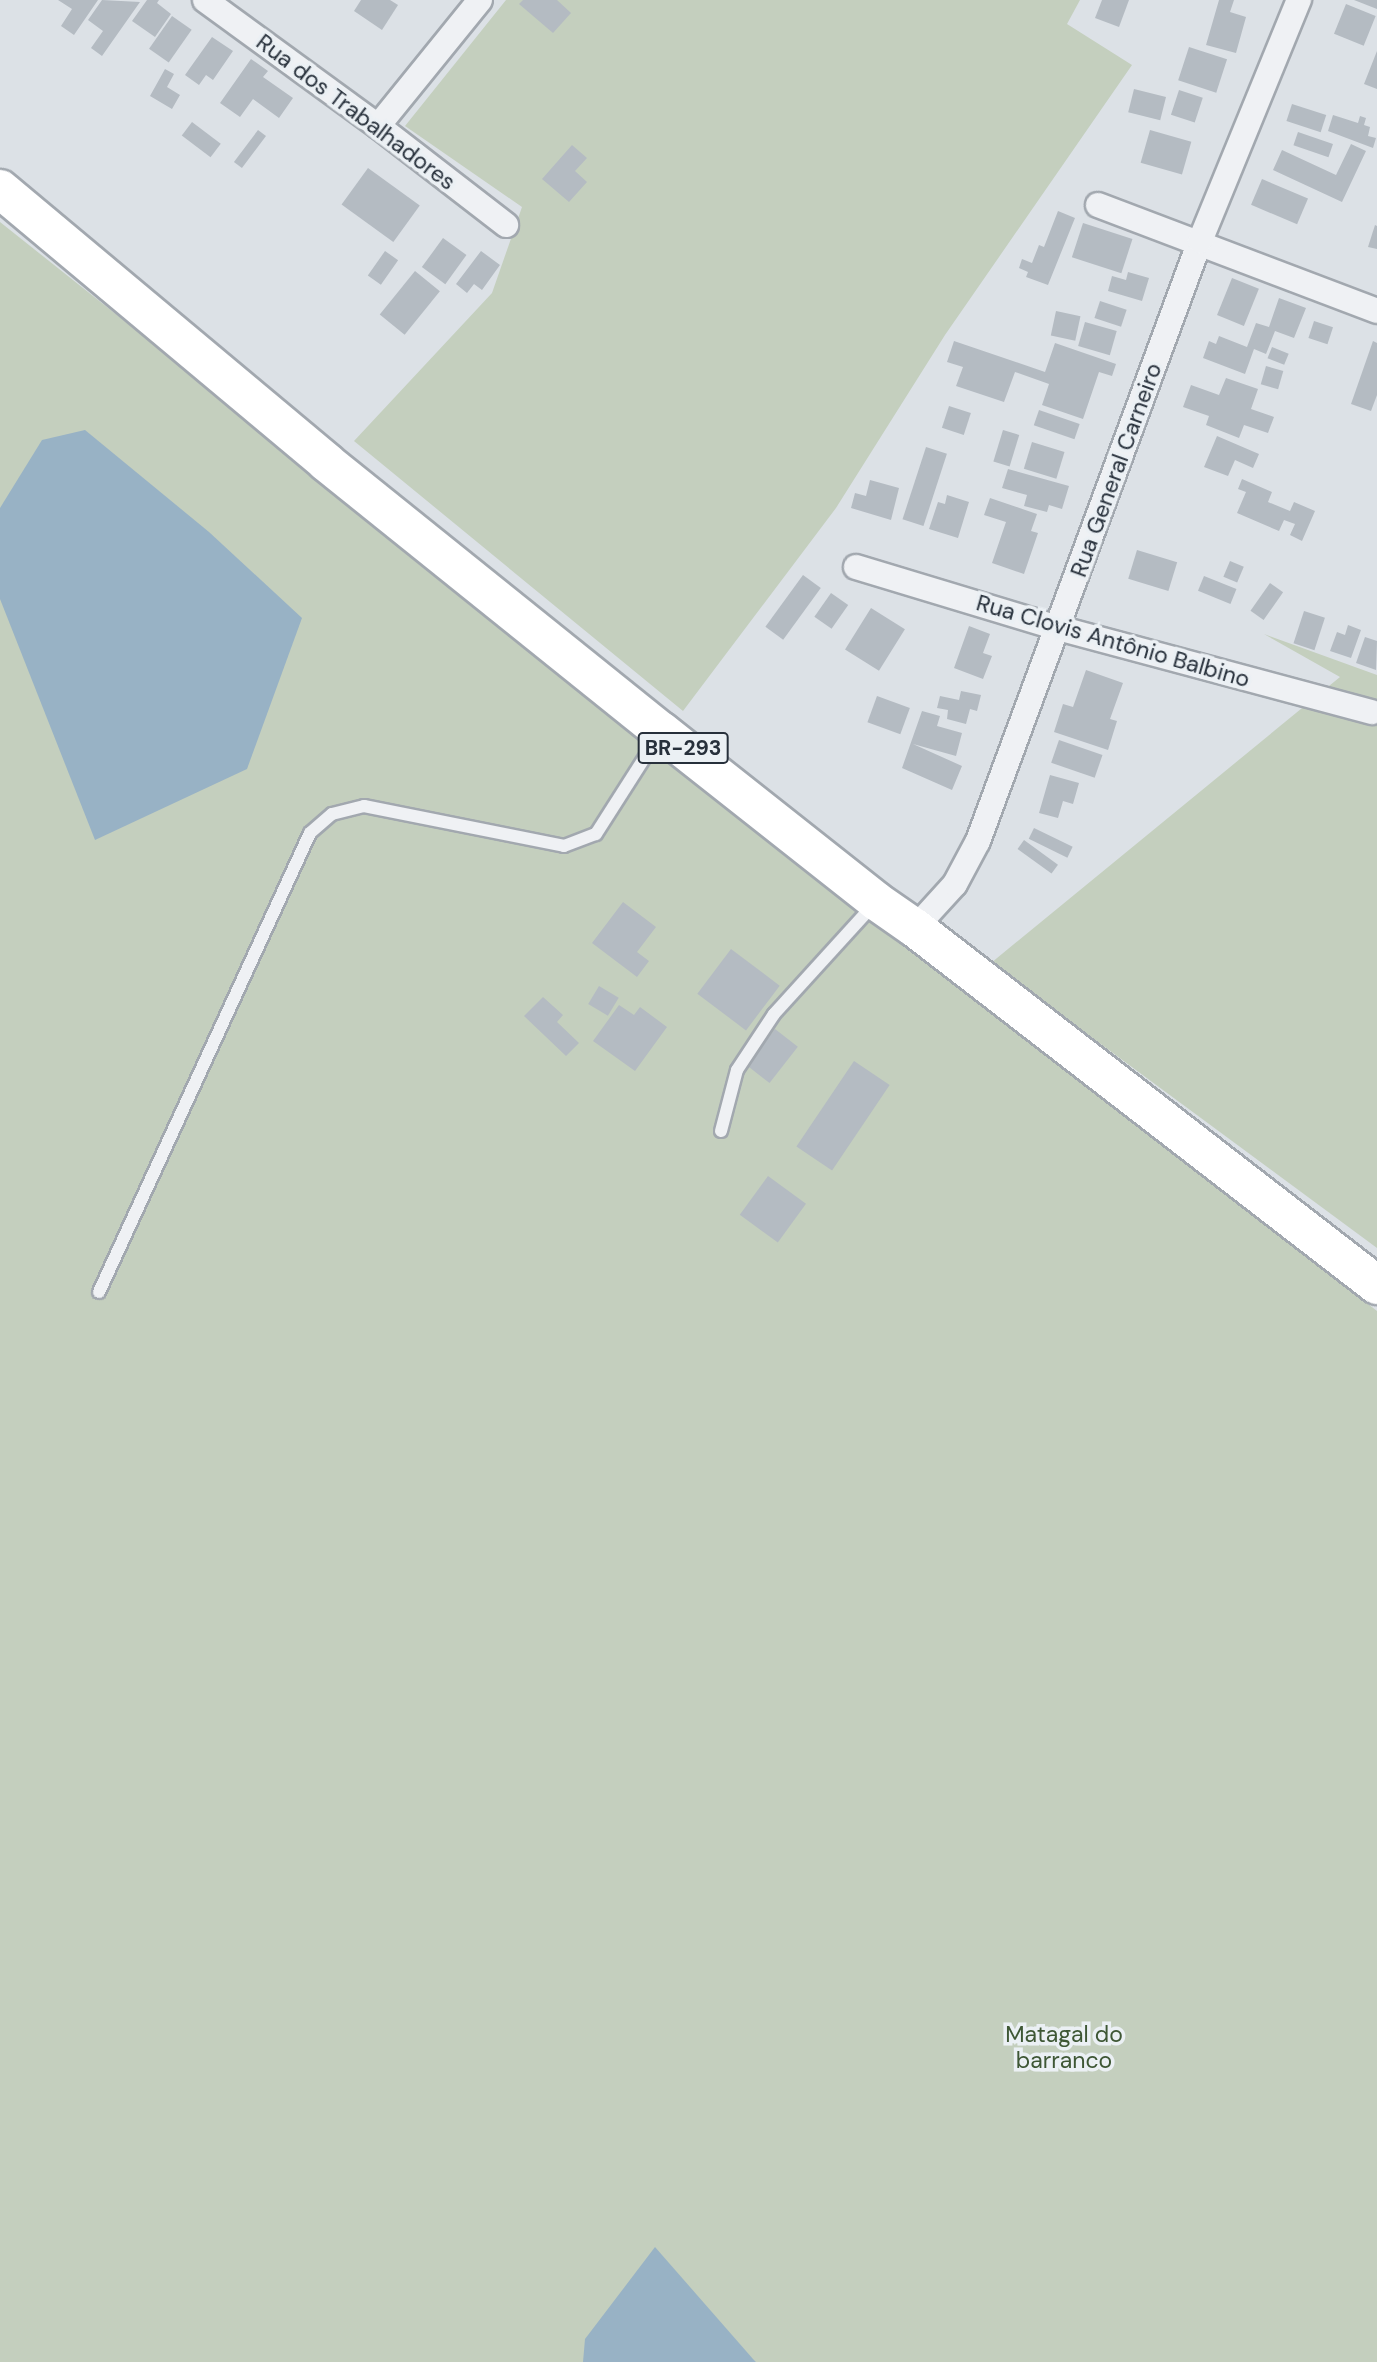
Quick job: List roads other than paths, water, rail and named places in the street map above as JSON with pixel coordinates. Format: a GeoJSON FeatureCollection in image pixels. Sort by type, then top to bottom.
{"type":"FeatureCollection","features":[{"type":"Feature","properties":{"kind":"highway","name":"BR-293"},"geometry":{"type":"LineString","coordinates":[[1,190],[326,462],[661,731],[876,901],[915,928],[1377,1285]]}},
{"type":"Feature","properties":{"kind":"street","name":"Rua dos Trabalhadores"},"geometry":{"type":"LineString","coordinates":[[205,0],[378,126],[506,225]]}},
{"type":"Feature","properties":{"kind":"street"},"geometry":{"type":"LineString","coordinates":[[378,126],[480,0]]}},
{"type":"Feature","properties":{"kind":"street","name":"Rua General Carneiro"},"geometry":{"type":"LineString","coordinates":[[915,928],[955,884],[978,841],[1200,241],[1299,0]]}},
{"type":"Feature","properties":{"kind":"street"},"geometry":{"type":"LineString","coordinates":[[1098,205],[1200,241],[1377,311]]}},
{"type":"Feature","properties":{"kind":"street","name":"Rua Clovis Antônio Balbino"},"geometry":{"type":"LineString","coordinates":[[856,567],[1058,628],[1372,712]]}},
{"type":"Feature","properties":{"kind":"lane"},"geometry":{"type":"LineString","coordinates":[[99,1292],[310,833],[332,814],[364,806],[565,846],[596,834],[661,731]]}},
{"type":"Feature","properties":{"kind":"lane"},"geometry":{"type":"LineString","coordinates":[[721,1131],[737,1070],[774,1014],[876,901]]}},
{"type":"Feature","properties":{"kind":"water"},"geometry":{"type":"Polygon","coordinates":[[[85,430],[209,532],[302,618],[247,769],[95,840],[0,599],[0,508],[42,440],[85,430]]]}},
{"type":"Feature","properties":{"kind":"water"},"geometry":{"type":"Polygon","coordinates":[[[655,2247],[756,2362],[583,2362],[585,2339],[655,2247]]]}},
{"type":"Feature","properties":{"kind":"park label","name":"Matagal do barranco"},"geometry":{"type":"Point","coordinates":[1064,2047]}}]}
